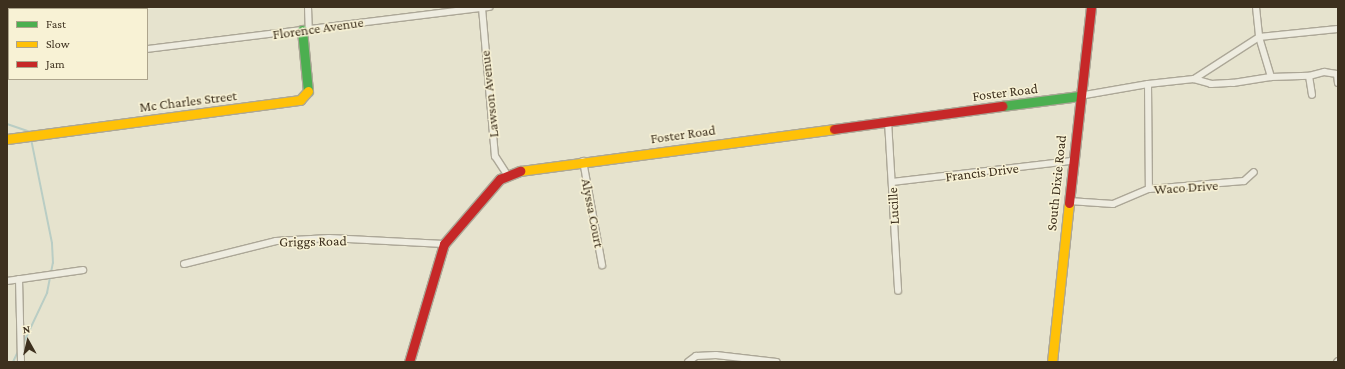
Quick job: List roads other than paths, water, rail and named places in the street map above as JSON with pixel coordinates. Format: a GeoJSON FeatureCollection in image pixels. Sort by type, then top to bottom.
{"type":"FeatureCollection","features":[{"type":"Feature","properties":{"kind":"street"},"geometry":{"type":"LineString","coordinates":[[306,30],[308,7]]}},
{"type":"Feature","properties":{"kind":"street"},"geometry":{"type":"LineString","coordinates":[[416,7],[418,14]]}},
{"type":"Feature","properties":{"kind":"street","name":"Florence Avenue"},"geometry":{"type":"LineString","coordinates":[[148,49],[306,30],[418,14],[489,7]]}},
{"type":"Feature","properties":{"kind":"street","name":"South Dixie Road"},"geometry":{"type":"LineString","coordinates":[[1052,362],[1072,161],[1090,7]]}},
{"type":"Feature","properties":{"kind":"street"},"geometry":{"type":"LineString","coordinates":[[1256,7],[1259,37],[1271,77]]}},
{"type":"Feature","properties":{"kind":"street","name":"Lawson Avenue"},"geometry":{"type":"LineString","coordinates":[[482,8],[495,156],[508,176]]}},
{"type":"Feature","properties":{"kind":"street","name":"Mc Charles Street"},"geometry":{"type":"LineString","coordinates":[[7,139],[300,100],[308,92],[306,30]]}},
{"type":"Feature","properties":{"kind":"street"},"geometry":{"type":"LineString","coordinates":[[1194,79],[1259,37],[1338,30]]}},
{"type":"Feature","properties":{"kind":"street"},"geometry":{"type":"LineString","coordinates":[[1080,96],[1148,84],[1194,79],[1211,84],[1271,77],[1309,76],[1324,72],[1337,74],[1338,83]]}},
{"type":"Feature","properties":{"kind":"street"},"geometry":{"type":"LineString","coordinates":[[1309,76],[1312,95]]}},
{"type":"Feature","properties":{"kind":"street"},"geometry":{"type":"LineString","coordinates":[[1148,84],[1149,189]]}},
{"type":"Feature","properties":{"kind":"street","name":"Foster Road"},"geometry":{"type":"LineString","coordinates":[[409,362],[444,244],[493,186],[508,176],[528,169],[1080,96]]}},
{"type":"Feature","properties":{"kind":"street","name":"Lucille"},"geometry":{"type":"LineString","coordinates":[[888,121],[898,292]]}},
{"type":"Feature","properties":{"kind":"street","name":"Francis Drive"},"geometry":{"type":"LineString","coordinates":[[892,182],[1072,161]]}},
{"type":"Feature","properties":{"kind":"street","name":"Alyssa Court"},"geometry":{"type":"LineString","coordinates":[[583,162],[602,265]]}},
{"type":"Feature","properties":{"kind":"street","name":"Waco Drive"},"geometry":{"type":"LineString","coordinates":[[1069,201],[1113,204],[1149,189],[1244,181],[1254,172]]}},
{"type":"Feature","properties":{"kind":"street","name":"Griggs Road"},"geometry":{"type":"LineString","coordinates":[[184,264],[276,241],[329,238],[444,244]]}},
{"type":"Feature","properties":{"kind":"street"},"geometry":{"type":"LineString","coordinates":[[7,281],[83,270]]}},
{"type":"Feature","properties":{"kind":"street"},"geometry":{"type":"LineString","coordinates":[[19,279],[21,362]]}},
{"type":"Feature","properties":{"kind":"street"},"geometry":{"type":"LineString","coordinates":[[690,360],[716,355],[777,362]]}},
{"type":"Feature","properties":{"kind":"waterway"},"geometry":{"type":"LineString","coordinates":[[7,124],[30,132]]}},
{"type":"Feature","properties":{"kind":"waterway"},"geometry":{"type":"LineString","coordinates":[[22,346],[47,293],[53,263],[52,243],[31,139]]}},
{"type":"Feature","properties":{"kind":"waterway"},"geometry":{"type":"LineString","coordinates":[[13,362],[19,349]]}}]}
